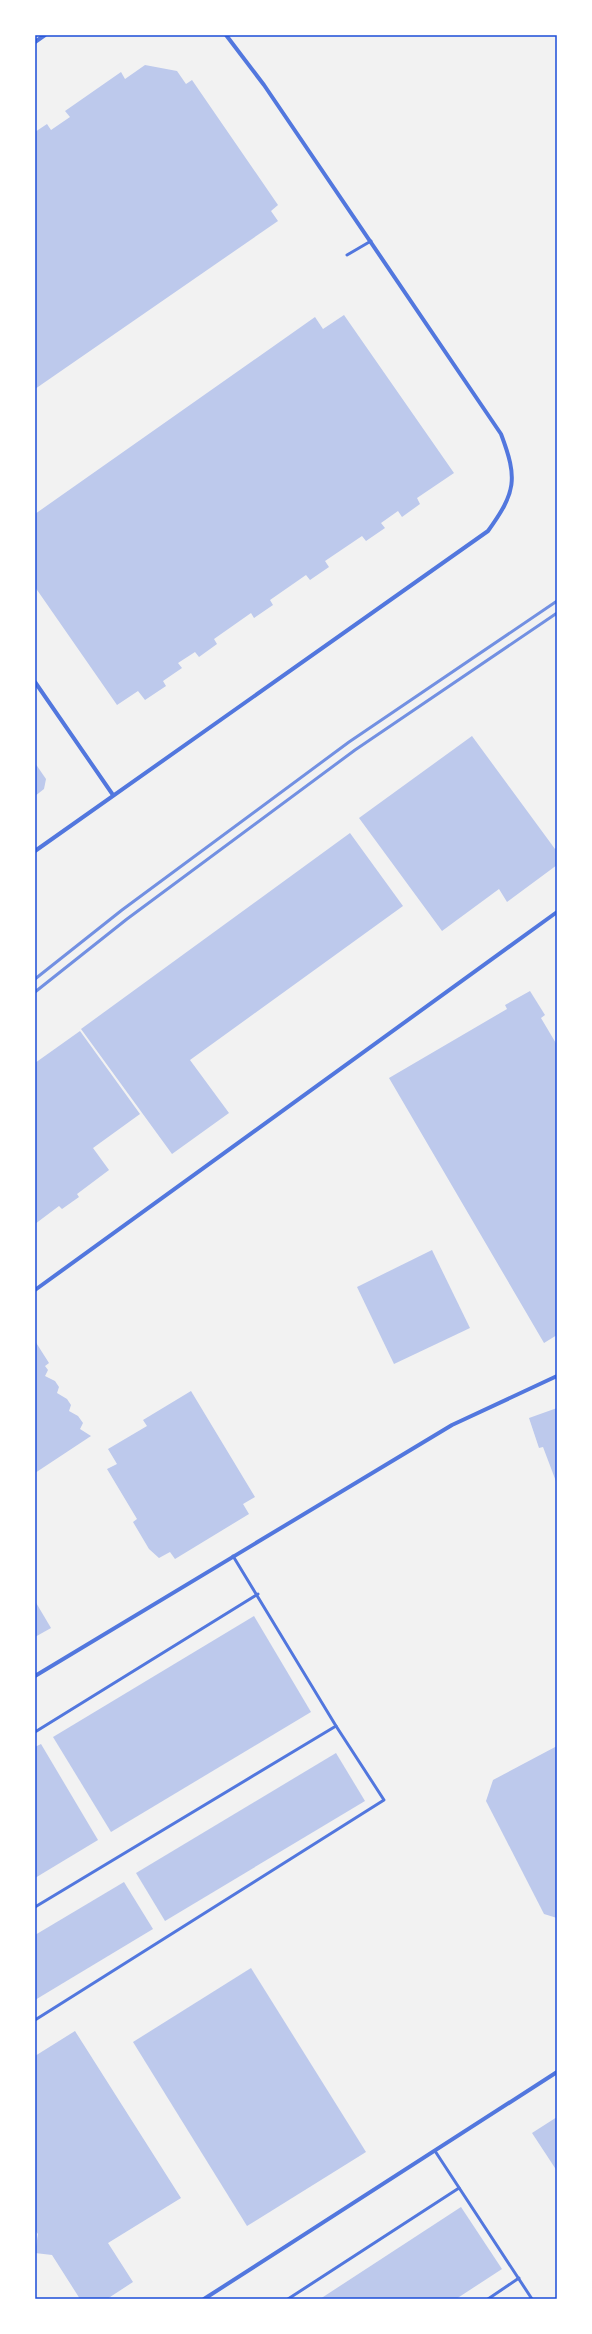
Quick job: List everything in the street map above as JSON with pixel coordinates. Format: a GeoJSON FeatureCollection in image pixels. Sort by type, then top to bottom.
{"type":"FeatureCollection","features":[{"type":"Feature","properties":{"kind":"street"},"geometry":{"type":"LineString","coordinates":[[35,42],[45,35]]}},
{"type":"Feature","properties":{"kind":"street"},"geometry":{"type":"LineString","coordinates":[[35,851],[113,795],[173,755],[488,531],[504,509],[513,487],[510,459],[501,434],[264,84],[226,35]]}},
{"type":"Feature","properties":{"kind":"street"},"geometry":{"type":"LineString","coordinates":[[35,682],[113,795]]}},
{"type":"Feature","properties":{"kind":"street"},"geometry":{"type":"LineString","coordinates":[[35,1290],[557,912]]}},
{"type":"Feature","properties":{"kind":"street"},"geometry":{"type":"LineString","coordinates":[[35,1676],[452,1425],[557,1376]]}},
{"type":"Feature","properties":{"kind":"street"},"geometry":{"type":"LineString","coordinates":[[204,2299],[557,2072]]}},
{"type":"Feature","properties":{"kind":"lane"},"geometry":{"type":"LineString","coordinates":[[347,255],[371,241]]}},
{"type":"Feature","properties":{"kind":"lane"},"geometry":{"type":"LineString","coordinates":[[35,2020],[384,1800],[336,1726],[258,1594],[233,1556]]}},
{"type":"Feature","properties":{"kind":"lane"},"geometry":{"type":"LineString","coordinates":[[35,1732],[258,1594]]}},
{"type":"Feature","properties":{"kind":"lane"},"geometry":{"type":"LineString","coordinates":[[35,1907],[336,1726]]}},
{"type":"Feature","properties":{"kind":"lane"},"geometry":{"type":"LineString","coordinates":[[435,2151],[532,2299]]}},
{"type":"Feature","properties":{"kind":"lane"},"geometry":{"type":"LineString","coordinates":[[288,2299],[459,2188]]}},
{"type":"Feature","properties":{"kind":"lane"},"geometry":{"type":"LineString","coordinates":[[488,2299],[519,2278]]}},
{"type":"Feature","properties":{"kind":"building"},"geometry":{"type":"Polygon","coordinates":[[[145,65],[177,71],[186,84],[192,80],[278,205],[271,211],[278,221],[35,389],[35,132],[47,124],[51,130],[70,117],[65,111],[121,72],[125,79],[145,65]]]}},
{"type":"Feature","properties":{"kind":"building"},"geometry":{"type":"Polygon","coordinates":[[[344,315],[454,473],[417,498],[420,504],[402,517],[398,511],[381,523],[385,528],[366,541],[362,536],[325,561],[329,567],[310,580],[306,575],[270,600],[273,605],[254,618],[251,613],[214,639],[217,644],[199,657],[195,652],[178,663],[182,668],[163,681],[166,686],[145,700],[138,691],[117,705],[35,587],[35,514],[315,317],[323,329],[344,315]]]}},
{"type":"Feature","properties":{"kind":"building"},"geometry":{"type":"Polygon","coordinates":[[[472,736],[555,849],[557,847],[557,865],[507,902],[499,889],[442,931],[359,818],[472,736]]]}},
{"type":"Feature","properties":{"kind":"building"},"geometry":{"type":"Polygon","coordinates":[[[35,763],[46,779],[44,789],[35,796],[35,763]]]}},
{"type":"Feature","properties":{"kind":"building"},"geometry":{"type":"Polygon","coordinates":[[[350,833],[403,906],[190,1060],[229,1113],[172,1154],[81,1029],[350,833]]]}},
{"type":"Feature","properties":{"kind":"building"},"geometry":{"type":"Polygon","coordinates":[[[530,991],[545,1015],[541,1018],[557,1045],[557,1335],[544,1343],[389,1078],[507,1009],[505,1005],[530,991]]]}},
{"type":"Feature","properties":{"kind":"building"},"geometry":{"type":"Polygon","coordinates":[[[80,1031],[140,1114],[93,1148],[109,1170],[77,1194],[79,1197],[62,1209],[59,1206],[35,1224],[35,1063],[80,1031]]]}},
{"type":"Feature","properties":{"kind":"building"},"geometry":{"type":"Polygon","coordinates":[[[432,1250],[470,1328],[394,1364],[357,1287],[432,1250]]]}},
{"type":"Feature","properties":{"kind":"building"},"geometry":{"type":"Polygon","coordinates":[[[35,1341],[49,1363],[45,1366],[48,1370],[45,1376],[55,1381],[59,1387],[57,1393],[67,1399],[71,1405],[69,1411],[78,1416],[83,1423],[80,1429],[91,1436],[35,1473],[35,1341]]]}},
{"type":"Feature","properties":{"kind":"building"},"geometry":{"type":"Polygon","coordinates":[[[191,1391],[255,1497],[243,1504],[249,1514],[175,1559],[170,1552],[159,1558],[149,1549],[133,1522],[137,1519],[107,1469],[117,1464],[108,1449],[147,1426],[143,1420],[191,1391]]]}},
{"type":"Feature","properties":{"kind":"building"},"geometry":{"type":"Polygon","coordinates":[[[557,1408],[557,1484],[543,1447],[539,1448],[529,1418],[557,1408]]]}},
{"type":"Feature","properties":{"kind":"building"},"geometry":{"type":"Polygon","coordinates":[[[35,1601],[51,1628],[35,1637],[35,1601]]]}},
{"type":"Feature","properties":{"kind":"building"},"geometry":{"type":"Polygon","coordinates":[[[254,1616],[311,1712],[111,1832],[53,1737],[254,1616]]]}},
{"type":"Feature","properties":{"kind":"building"},"geometry":{"type":"Polygon","coordinates":[[[41,1744],[98,1840],[35,1878],[35,1747],[41,1744]]]}},
{"type":"Feature","properties":{"kind":"building"},"geometry":{"type":"Polygon","coordinates":[[[557,1746],[557,1918],[544,1914],[486,1801],[493,1780],[557,1746]]]}},
{"type":"Feature","properties":{"kind":"building"},"geometry":{"type":"Polygon","coordinates":[[[336,1753],[365,1801],[165,1921],[136,1873],[336,1753]]]}},
{"type":"Feature","properties":{"kind":"building"},"geometry":{"type":"Polygon","coordinates":[[[124,1882],[153,1929],[35,2000],[35,1935],[124,1882]]]}},
{"type":"Feature","properties":{"kind":"building"},"geometry":{"type":"Polygon","coordinates":[[[251,1968],[366,2152],[247,2226],[133,2042],[251,1968]]]}},
{"type":"Feature","properties":{"kind":"building"},"geometry":{"type":"Polygon","coordinates":[[[75,2031],[181,2198],[108,2243],[133,2282],[107,2299],[80,2299],[52,2255],[35,2253],[38,2234],[35,2230],[35,2056],[75,2031]]]}},
{"type":"Feature","properties":{"kind":"building"},"geometry":{"type":"Polygon","coordinates":[[[557,2117],[557,2171],[532,2133],[557,2117]]]}},
{"type":"Feature","properties":{"kind":"building"},"geometry":{"type":"Polygon","coordinates":[[[461,2207],[502,2269],[456,2299],[320,2299],[461,2207]]]}},
{"type":"Feature","properties":{"kind":"railway"},"geometry":{"type":"LineString","coordinates":[[35,979],[122,910],[349,742],[557,601]]}},
{"type":"Feature","properties":{"kind":"railway"},"geometry":{"type":"LineString","coordinates":[[35,992],[127,919],[355,750],[557,613]]}}]}
